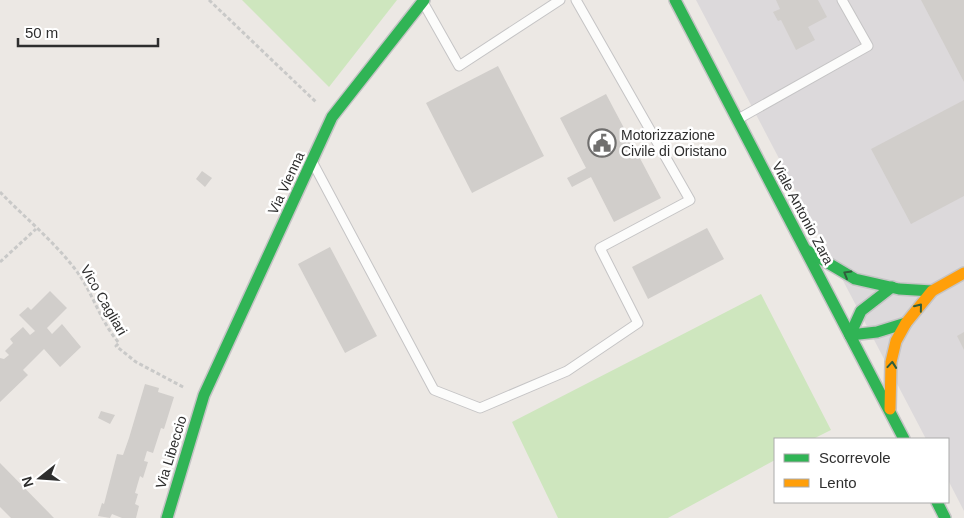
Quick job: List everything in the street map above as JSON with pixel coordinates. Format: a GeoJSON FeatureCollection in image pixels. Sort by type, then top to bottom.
{"type":"FeatureCollection","features":[{"type":"Feature","properties":{"kind":"street","name":"Viale Antonio Zara"},"geometry":{"type":"LineString","coordinates":[[675,0],[904,438]]}},
{"type":"Feature","properties":{"kind":"street","name":"Via Vienna"},"geometry":{"type":"LineString","coordinates":[[204,395],[332,117],[424,1]]}},
{"type":"Feature","properties":{"kind":"street"},"geometry":{"type":"LineString","coordinates":[[806,250],[855,279],[892,287],[932,290]]}},
{"type":"Feature","properties":{"kind":"street"},"geometry":{"type":"LineString","coordinates":[[890,411],[891,362],[896,341],[906,323],[932,290],[964,273]]}},
{"type":"Feature","properties":{"kind":"street"},"geometry":{"type":"LineString","coordinates":[[892,287],[861,308],[854,321],[850,335],[876,332],[906,323]]}},
{"type":"Feature","properties":{"kind":"street","name":"Via Libeccio"},"geometry":{"type":"LineString","coordinates":[[167,518],[204,395]]}},
{"type":"Feature","properties":{"kind":"street"},"geometry":{"type":"LineString","coordinates":[[938,503],[945,518]]}},
{"type":"Feature","properties":{"kind":"lane"},"geometry":{"type":"LineString","coordinates":[[424,1],[459,66],[560,0]]}},
{"type":"Feature","properties":{"kind":"lane"},"geometry":{"type":"LineString","coordinates":[[312,163],[434,390],[480,408],[567,371],[638,323],[600,248],[690,200],[576,0]]}},
{"type":"Feature","properties":{"kind":"lane"},"geometry":{"type":"LineString","coordinates":[[737,119],[868,46],[842,0]]}},
{"type":"Feature","properties":{"kind":"path"},"geometry":{"type":"LineString","coordinates":[[209,0],[332,117]]}},
{"type":"Feature","properties":{"kind":"path","name":"Vico Cagliari"},"geometry":{"type":"LineString","coordinates":[[0,192],[36,228],[82,279],[108,330],[119,343],[116,346],[136,362],[186,389],[204,395]]}},
{"type":"Feature","properties":{"kind":"path"},"geometry":{"type":"LineString","coordinates":[[0,262],[36,228]]}},
{"type":"Feature","properties":{"kind":"shaded area"},"geometry":{"type":"Polygon","coordinates":[[[696,0],[964,0],[964,511],[949,482],[949,438],[925,438],[696,0]]]}},
{"type":"Feature","properties":{"kind":"green space"},"geometry":{"type":"Polygon","coordinates":[[[242,0],[397,0],[329,87],[242,0]]]}},
{"type":"Feature","properties":{"kind":"green space"},"geometry":{"type":"Polygon","coordinates":[[[761,294],[831,430],[815,438],[774,438],[774,461],[668,518],[558,518],[512,422],[761,294]]]}},
{"type":"Feature","properties":{"kind":"building"},"geometry":{"type":"Polygon","coordinates":[[[776,0],[818,0],[827,17],[808,27],[815,40],[796,50],[781,20],[778,21],[773,12],[780,9],[776,0]]]}},
{"type":"Feature","properties":{"kind":"building"},"geometry":{"type":"Polygon","coordinates":[[[921,0],[964,0],[964,82],[921,0]]]}},
{"type":"Feature","properties":{"kind":"building"},"geometry":{"type":"Polygon","coordinates":[[[498,66],[544,156],[472,193],[426,103],[498,66]]]}},
{"type":"Feature","properties":{"kind":"building","name":"Motorizzazione Civile di Oristano"},"geometry":{"type":"Polygon","coordinates":[[[606,94],[661,198],[614,222],[591,177],[572,187],[567,178],[586,168],[560,118],[606,94]]]}},
{"type":"Feature","properties":{"kind":"building"},"geometry":{"type":"Polygon","coordinates":[[[964,100],[964,196],[911,224],[871,149],[964,100]]]}},
{"type":"Feature","properties":{"kind":"building"},"geometry":{"type":"Polygon","coordinates":[[[202,171],[212,178],[205,187],[196,179],[202,171]]]}},
{"type":"Feature","properties":{"kind":"building"},"geometry":{"type":"Polygon","coordinates":[[[707,228],[724,259],[648,299],[632,267],[707,228]]]}},
{"type":"Feature","properties":{"kind":"building"},"geometry":{"type":"Polygon","coordinates":[[[330,247],[377,336],[345,353],[298,264],[330,247]]]}},
{"type":"Feature","properties":{"kind":"building"},"geometry":{"type":"Polygon","coordinates":[[[50,291],[67,308],[47,328],[52,334],[62,324],[81,347],[60,367],[44,349],[23,370],[28,375],[0,402],[0,358],[4,359],[9,355],[5,351],[13,343],[10,339],[23,327],[30,335],[35,331],[19,315],[28,307],[31,310],[50,291]]]}},
{"type":"Feature","properties":{"kind":"building"},"geometry":{"type":"Polygon","coordinates":[[[964,332],[964,350],[957,336],[964,332]]]}},
{"type":"Feature","properties":{"kind":"building"},"geometry":{"type":"Polygon","coordinates":[[[145,384],[159,388],[158,392],[174,397],[164,429],[161,428],[153,453],[147,451],[144,461],[148,462],[143,478],[140,476],[135,493],[138,494],[135,504],[139,506],[136,518],[122,518],[112,514],[110,518],[98,516],[102,503],[104,504],[117,454],[123,455],[145,384]]]}},
{"type":"Feature","properties":{"kind":"building"},"geometry":{"type":"Polygon","coordinates":[[[101,411],[115,415],[110,424],[98,418],[101,411]]]}},
{"type":"Feature","properties":{"kind":"building"},"geometry":{"type":"Polygon","coordinates":[[[0,463],[54,518],[11,518],[0,507],[0,463]]]}},
{"type":"Feature","properties":{"kind":"traffic: fast"},"geometry":{"type":"LineString","coordinates":[[167,518],[204,395],[332,117],[424,0]]}},
{"type":"Feature","properties":{"kind":"traffic: fast"},"geometry":{"type":"LineString","coordinates":[[675,0],[903,438]]}},
{"type":"Feature","properties":{"kind":"traffic: fast"},"geometry":{"type":"LineString","coordinates":[[806,250],[855,279],[899,289],[932,291]]}},
{"type":"Feature","properties":{"kind":"traffic: fast"},"geometry":{"type":"LineString","coordinates":[[850,335],[861,311],[892,287]]}},
{"type":"Feature","properties":{"kind":"traffic: fast"},"geometry":{"type":"LineString","coordinates":[[850,335],[877,332],[906,323]]}},
{"type":"Feature","properties":{"kind":"traffic: fast"},"geometry":{"type":"LineString","coordinates":[[938,503],[945,518]]}},
{"type":"Feature","properties":{"kind":"traffic: slow"},"geometry":{"type":"LineString","coordinates":[[890,409],[891,362],[896,341],[906,323],[932,291],[964,273]]}},
{"type":"Feature","properties":{"kind":"place","name":"Motorizzazione Civile di Oristano"},"geometry":{"type":"Point","coordinates":[602,143]}}]}
